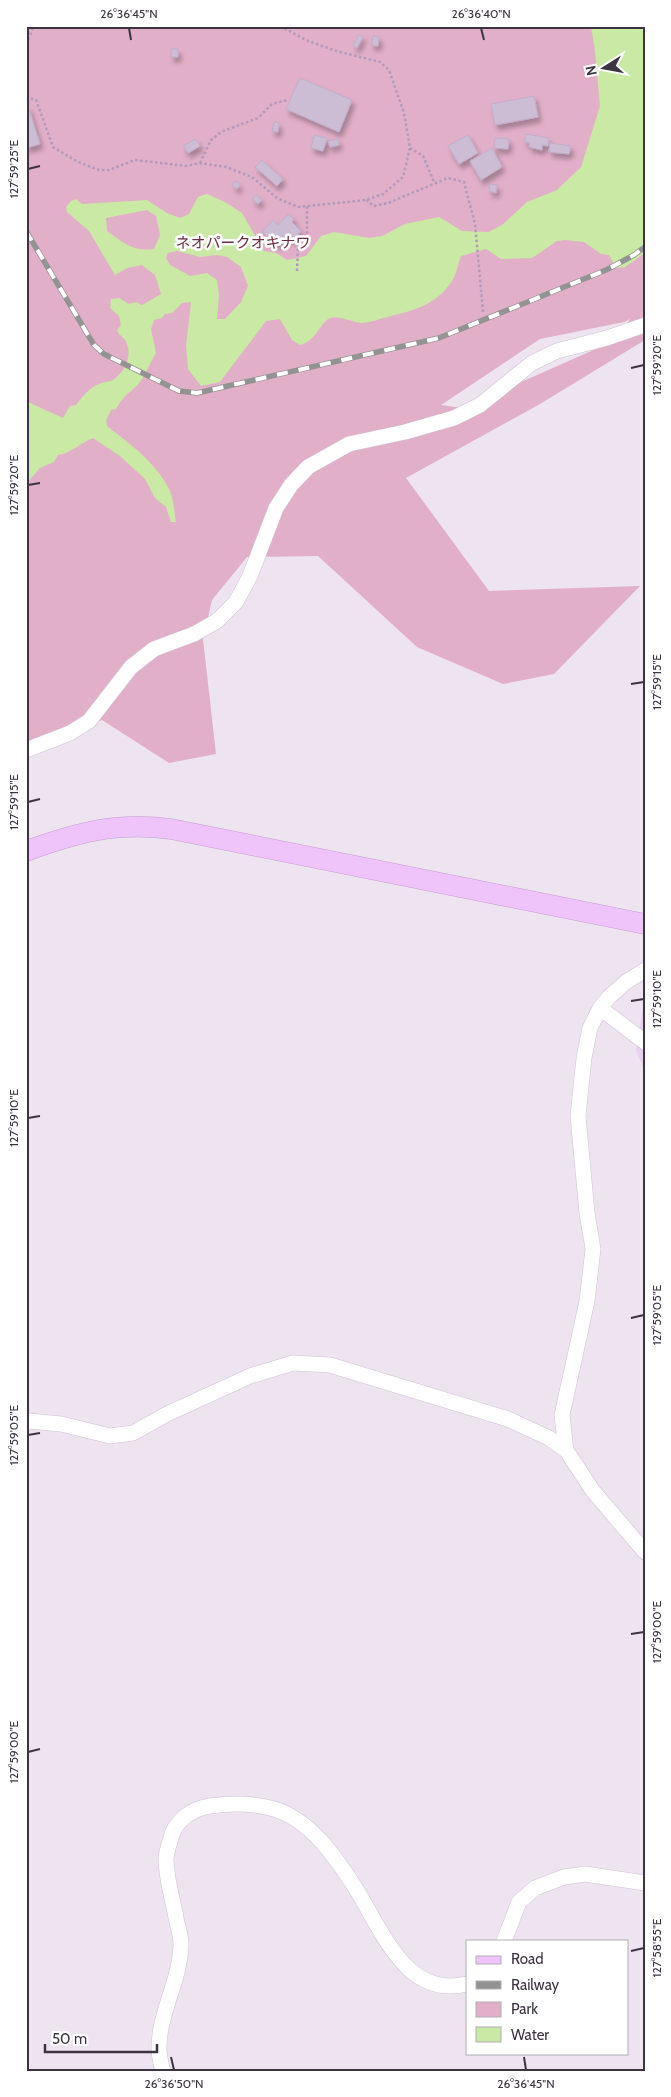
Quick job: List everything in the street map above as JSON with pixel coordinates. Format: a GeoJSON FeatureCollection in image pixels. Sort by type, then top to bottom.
{"type":"FeatureCollection","features":[{"type":"Feature","properties":{"kind":"street"},"geometry":{"type":"LineString","coordinates":[[26,750],[70,734],[89,721],[131,667],[154,649],[194,634],[216,621],[236,602],[250,576],[276,508],[291,485],[308,467],[348,444],[406,432],[454,418],[480,404],[532,363],[557,351],[607,338],[645,325]]}},
{"type":"Feature","properties":{"kind":"street"},"geometry":{"type":"LineString","coordinates":[[26,851],[77,833],[108,828],[142,826],[181,831],[645,924]]}},
{"type":"Feature","properties":{"kind":"street"},"geometry":{"type":"LineString","coordinates":[[566,1450],[562,1415],[587,1300],[593,1249],[587,1213],[578,1116],[588,1035],[600,1008],[609,997],[626,982],[645,970]]}},
{"type":"Feature","properties":{"kind":"street"},"geometry":{"type":"LineString","coordinates":[[600,1008],[645,1042]]}},
{"type":"Feature","properties":{"kind":"street"},"geometry":{"type":"LineString","coordinates":[[26,1424],[29,1421],[61,1424],[110,1436],[134,1433],[167,1414],[250,1376],[293,1363],[330,1364],[508,1419],[549,1438],[566,1450],[593,1491],[645,1552]]}},
{"type":"Feature","properties":{"kind":"street"},"geometry":{"type":"LineString","coordinates":[[163,2071],[159,2049],[163,2019],[175,1980],[181,1944],[166,1859],[171,1833],[180,1820],[199,1808],[231,1803],[274,1809],[289,1816],[304,1826],[327,1847],[357,1890],[370,1916],[395,1954],[408,1968],[426,1981],[456,1987],[466,1984]]}},
{"type":"Feature","properties":{"kind":"street"},"geometry":{"type":"LineString","coordinates":[[504,1940],[519,1902],[535,1888],[564,1877],[585,1874],[645,1884]]}},
{"type":"Feature","properties":{"kind":"path"},"geometry":{"type":"LineString","coordinates":[[26,44],[34,26]]}},
{"type":"Feature","properties":{"kind":"path"},"geometry":{"type":"LineString","coordinates":[[26,97],[36,100],[53,147],[78,162],[99,170],[109,170],[135,160],[186,166],[200,163],[226,167],[252,177],[277,198],[298,207],[366,200],[383,194],[403,177],[410,148],[404,113],[389,70],[380,62],[336,51],[308,41],[280,26]]}},
{"type":"Feature","properties":{"kind":"path"},"geometry":{"type":"LineString","coordinates":[[200,163],[211,140],[221,132],[258,118],[272,104],[288,100]]}},
{"type":"Feature","properties":{"kind":"path"},"geometry":{"type":"LineString","coordinates":[[410,148],[423,156],[434,182]]}},
{"type":"Feature","properties":{"kind":"path"},"geometry":{"type":"LineString","coordinates":[[366,200],[374,206],[388,203],[434,182],[448,178],[464,182],[475,224],[483,312]]}},
{"type":"Feature","properties":{"kind":"path"},"geometry":{"type":"LineString","coordinates":[[297,271],[298,246],[307,232],[307,205]]}},
{"type":"Feature","properties":{"kind":"shaded area"},"geometry":{"type":"Polygon","coordinates":[[[645,1001],[645,1072],[636,1050],[645,1001]]]}},
{"type":"Feature","properties":{"kind":"green space","name":"ネオパークオキナワ"},"geometry":{"type":"Polygon","coordinates":[[[26,26],[645,26],[645,340],[540,404],[406,478],[489,591],[640,586],[554,674],[503,684],[417,647],[318,556],[247,557],[212,600],[203,639],[216,754],[169,763],[102,720],[26,746],[26,26]],[[630,319],[624,322],[540,339],[441,405],[462,408],[614,341],[630,319]]]}},
{"type":"Feature","properties":{"kind":"water"},"geometry":{"type":"Polygon","coordinates":[[[591,26],[645,26],[645,253],[625,267],[616,268],[609,255],[601,254],[584,242],[565,240],[557,241],[532,258],[501,259],[486,249],[461,256],[454,278],[446,289],[433,301],[409,311],[365,323],[331,318],[324,323],[310,340],[300,345],[292,340],[280,319],[266,321],[220,382],[201,386],[188,369],[186,346],[191,302],[182,303],[172,313],[165,314],[162,318],[154,320],[151,329],[156,353],[142,379],[116,409],[111,410],[106,421],[107,426],[142,455],[165,481],[173,502],[176,522],[171,522],[166,507],[155,498],[145,479],[120,456],[93,438],[68,452],[58,455],[54,462],[40,468],[26,484],[26,401],[63,418],[70,406],[76,405],[92,388],[117,377],[127,363],[129,352],[125,340],[117,330],[121,325],[119,316],[110,308],[111,299],[119,298],[129,304],[136,302],[142,305],[161,294],[155,275],[142,265],[127,268],[115,275],[89,231],[67,212],[66,207],[71,201],[76,199],[82,204],[147,200],[167,213],[180,218],[189,214],[198,197],[207,194],[225,202],[242,213],[264,251],[276,253],[287,260],[306,256],[321,236],[334,232],[369,238],[382,236],[405,224],[439,217],[462,231],[489,232],[502,225],[527,202],[557,190],[581,167],[600,106],[591,26]],[[147,210],[106,218],[107,231],[134,248],[154,249],[160,235],[156,216],[147,210]],[[177,251],[168,253],[166,258],[170,265],[190,276],[207,273],[217,280],[219,295],[217,319],[225,319],[241,302],[248,286],[241,267],[227,257],[216,255],[200,257],[177,251]]]}},
{"type":"Feature","properties":{"kind":"building"},"geometry":{"type":"Polygon","coordinates":[[[359,34],[363,37],[357,48],[353,46],[359,34]]]}},
{"type":"Feature","properties":{"kind":"building"},"geometry":{"type":"Polygon","coordinates":[[[373,36],[379,37],[378,46],[371,45],[373,36]]]}},
{"type":"Feature","properties":{"kind":"building"},"geometry":{"type":"Polygon","coordinates":[[[171,49],[178,49],[178,57],[171,57],[171,49]]]}},
{"type":"Feature","properties":{"kind":"building"},"geometry":{"type":"Polygon","coordinates":[[[300,78],[352,100],[339,132],[286,109],[300,78]]]}},
{"type":"Feature","properties":{"kind":"building"},"geometry":{"type":"Polygon","coordinates":[[[534,96],[538,117],[495,125],[491,104],[534,96]]]}},
{"type":"Feature","properties":{"kind":"building"},"geometry":{"type":"Polygon","coordinates":[[[28,106],[40,144],[26,148],[26,107],[28,106]]]}},
{"type":"Feature","properties":{"kind":"building"},"geometry":{"type":"Polygon","coordinates":[[[274,122],[279,123],[278,132],[272,131],[274,122]]]}},
{"type":"Feature","properties":{"kind":"building"},"geometry":{"type":"Polygon","coordinates":[[[526,134],[549,138],[548,146],[542,145],[542,150],[529,147],[530,143],[524,142],[526,134]]]}},
{"type":"Feature","properties":{"kind":"building"},"geometry":{"type":"Polygon","coordinates":[[[314,135],[327,138],[323,151],[311,148],[314,135]]]}},
{"type":"Feature","properties":{"kind":"building"},"geometry":{"type":"Polygon","coordinates":[[[468,135],[478,153],[459,164],[448,146],[468,135]]]}},
{"type":"Feature","properties":{"kind":"building"},"geometry":{"type":"Polygon","coordinates":[[[495,138],[509,139],[508,149],[494,148],[495,138]]]}},
{"type":"Feature","properties":{"kind":"building"},"geometry":{"type":"Polygon","coordinates":[[[196,139],[200,146],[188,153],[183,146],[196,139]]]}},
{"type":"Feature","properties":{"kind":"building"},"geometry":{"type":"Polygon","coordinates":[[[338,139],[339,145],[330,147],[328,141],[338,139]]]}},
{"type":"Feature","properties":{"kind":"building"},"geometry":{"type":"Polygon","coordinates":[[[550,143],[571,146],[569,154],[549,152],[550,143]]]}},
{"type":"Feature","properties":{"kind":"building"},"geometry":{"type":"Polygon","coordinates":[[[492,148],[502,167],[481,180],[470,161],[492,148]]]}},
{"type":"Feature","properties":{"kind":"building"},"geometry":{"type":"Polygon","coordinates":[[[262,160],[283,179],[277,186],[255,167],[262,160]]]}},
{"type":"Feature","properties":{"kind":"building"},"geometry":{"type":"Polygon","coordinates":[[[235,181],[240,185],[237,189],[232,185],[235,181]]]}},
{"type":"Feature","properties":{"kind":"building"},"geometry":{"type":"Polygon","coordinates":[[[490,184],[497,185],[496,193],[489,191],[490,184]]]}},
{"type":"Feature","properties":{"kind":"building"},"geometry":{"type":"Polygon","coordinates":[[[256,195],[262,200],[258,204],[252,199],[256,195]]]}},
{"type":"Feature","properties":{"kind":"building"},"geometry":{"type":"Polygon","coordinates":[[[288,214],[294,219],[292,222],[301,231],[293,240],[285,236],[277,245],[262,232],[273,220],[278,225],[288,214]]]}},
{"type":"Feature","properties":{"kind":"railway"},"geometry":{"type":"LineString","coordinates":[[26,231],[94,345],[104,354],[179,391],[197,393],[439,338],[606,270],[645,247]]}}]}
